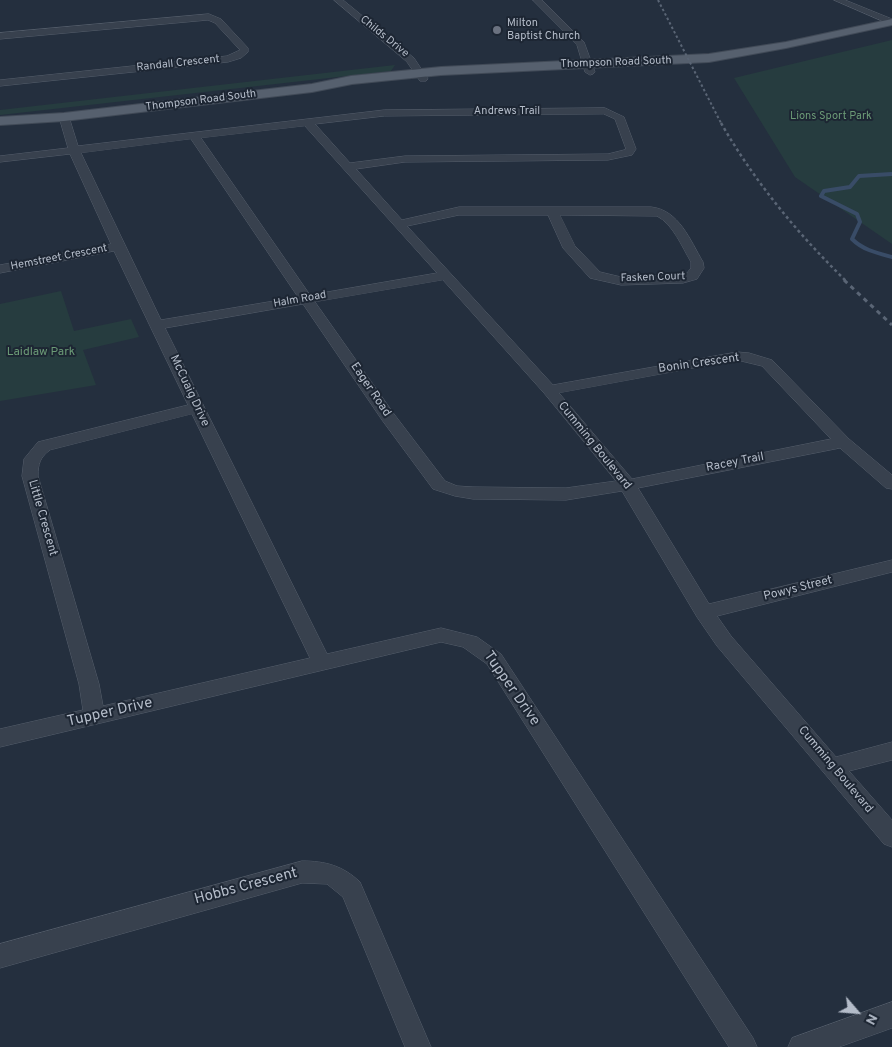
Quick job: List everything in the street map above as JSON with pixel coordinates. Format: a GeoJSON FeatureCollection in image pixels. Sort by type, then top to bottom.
{"type":"FeatureCollection","features":[{"type":"Feature","properties":{"kind":"main road","name":"Thompson Road South"},"geometry":{"type":"LineString","coordinates":[[0,127],[46,122],[64,117],[338,84],[352,86],[422,76],[510,74],[709,58],[892,24]]}},
{"type":"Feature","properties":{"kind":"main road","name":"Thompson Road South"},"geometry":{"type":"LineString","coordinates":[[0,122],[45,116],[64,117]]}},
{"type":"Feature","properties":{"kind":"street","name":"Childs Drive"},"geometry":{"type":"LineString","coordinates":[[338,0],[411,60],[422,76]]}},
{"type":"Feature","properties":{"kind":"street"},"geometry":{"type":"LineString","coordinates":[[537,0],[581,44],[589,68]]}},
{"type":"Feature","properties":{"kind":"street"},"geometry":{"type":"LineString","coordinates":[[838,0],[892,24]]}},
{"type":"Feature","properties":{"kind":"street","name":"Randall Crescent"},"geometry":{"type":"LineString","coordinates":[[0,36],[210,17],[218,21],[245,50],[238,56],[228,59],[0,83]]}},
{"type":"Feature","properties":{"kind":"street","name":"Andrews Trail"},"geometry":{"type":"LineString","coordinates":[[0,160],[384,113],[605,111],[619,117],[630,149],[628,153],[614,156],[405,159],[346,167]]}},
{"type":"Feature","properties":{"kind":"street","name":"McCuaig Drive"},"geometry":{"type":"LineString","coordinates":[[64,117],[74,150],[118,246],[322,663]]}},
{"type":"Feature","properties":{"kind":"street","name":"Cumming Boulevard"},"geometry":{"type":"LineString","coordinates":[[307,122],[444,276],[549,390],[628,485],[633,497],[724,642],[892,837]]}},
{"type":"Feature","properties":{"kind":"street","name":"Eager Road"},"geometry":{"type":"LineString","coordinates":[[194,136],[308,298],[388,417],[439,485],[455,491],[472,493],[566,494],[628,485]]}},
{"type":"Feature","properties":{"kind":"street","name":"Fasken Court"},"geometry":{"type":"LineString","coordinates":[[399,224],[459,211],[552,211],[650,211],[663,214],[670,221],[692,254],[698,268],[692,276],[683,279],[622,281],[595,275],[569,248],[552,211]]}},
{"type":"Feature","properties":{"kind":"street","name":"Hemstreet Crescent"},"geometry":{"type":"LineString","coordinates":[[0,269],[118,246]]}},
{"type":"Feature","properties":{"kind":"street","name":"Halm Road"},"geometry":{"type":"LineString","coordinates":[[157,325],[444,276]]}},
{"type":"Feature","properties":{"kind":"street","name":"Bonin Crescent"},"geometry":{"type":"LineString","coordinates":[[549,390],[737,356],[749,357],[767,363],[843,442],[892,484]]}},
{"type":"Feature","properties":{"kind":"street","name":"Little Crescent"},"geometry":{"type":"LineString","coordinates":[[94,717],[89,684],[30,476],[30,460],[44,446],[197,408]]}},
{"type":"Feature","properties":{"kind":"street","name":"Racey Trail"},"geometry":{"type":"LineString","coordinates":[[628,485],[843,442]]}},
{"type":"Feature","properties":{"kind":"street","name":"Powys Street"},"geometry":{"type":"LineString","coordinates":[[704,612],[892,566]]}},
{"type":"Feature","properties":{"kind":"street","name":"Tupper Drive"},"geometry":{"type":"LineString","coordinates":[[0,738],[441,635],[463,637],[481,646],[494,659],[744,1047]]}},
{"type":"Feature","properties":{"kind":"street"},"geometry":{"type":"LineString","coordinates":[[832,767],[892,751]]}},
{"type":"Feature","properties":{"kind":"street","name":"Hobbs Crescent"},"geometry":{"type":"LineString","coordinates":[[0,956],[302,872],[321,872],[338,876],[352,890],[418,1047]]}},
{"type":"Feature","properties":{"kind":"street"},"geometry":{"type":"LineString","coordinates":[[801,1047],[892,1016]]}},
{"type":"Feature","properties":{"kind":"green space","name":"Lions Sport Park"},"geometry":{"type":"Polygon","coordinates":[[[892,40],[892,244],[795,177],[734,78],[892,40]]]}},
{"type":"Feature","properties":{"kind":"green space"},"geometry":{"type":"Polygon","coordinates":[[[395,65],[391,71],[0,115],[0,110],[395,65]]]}},
{"type":"Feature","properties":{"kind":"green space","name":"Laidlaw Park"},"geometry":{"type":"Polygon","coordinates":[[[61,291],[74,331],[131,319],[139,337],[83,350],[96,385],[0,401],[0,304],[61,291]]]}},
{"type":"Feature","properties":{"kind":"waterway"},"geometry":{"type":"LineString","coordinates":[[892,174],[859,176],[850,187],[824,191],[821,196],[857,214],[860,222],[852,239],[856,243],[871,251],[892,257]]}},
{"type":"Feature","properties":{"kind":"railway"},"geometry":{"type":"LineString","coordinates":[[658,0],[722,125]]}},
{"type":"Feature","properties":{"kind":"railway"},"geometry":{"type":"LineString","coordinates":[[721,123],[748,166],[778,206],[846,281]]}},
{"type":"Feature","properties":{"kind":"railway"},"geometry":{"type":"LineString","coordinates":[[844,280],[892,325]]}},
{"type":"Feature","properties":{"kind":"place","name":"Milton Baptist Church"},"geometry":{"type":"Point","coordinates":[497,30]}}]}
